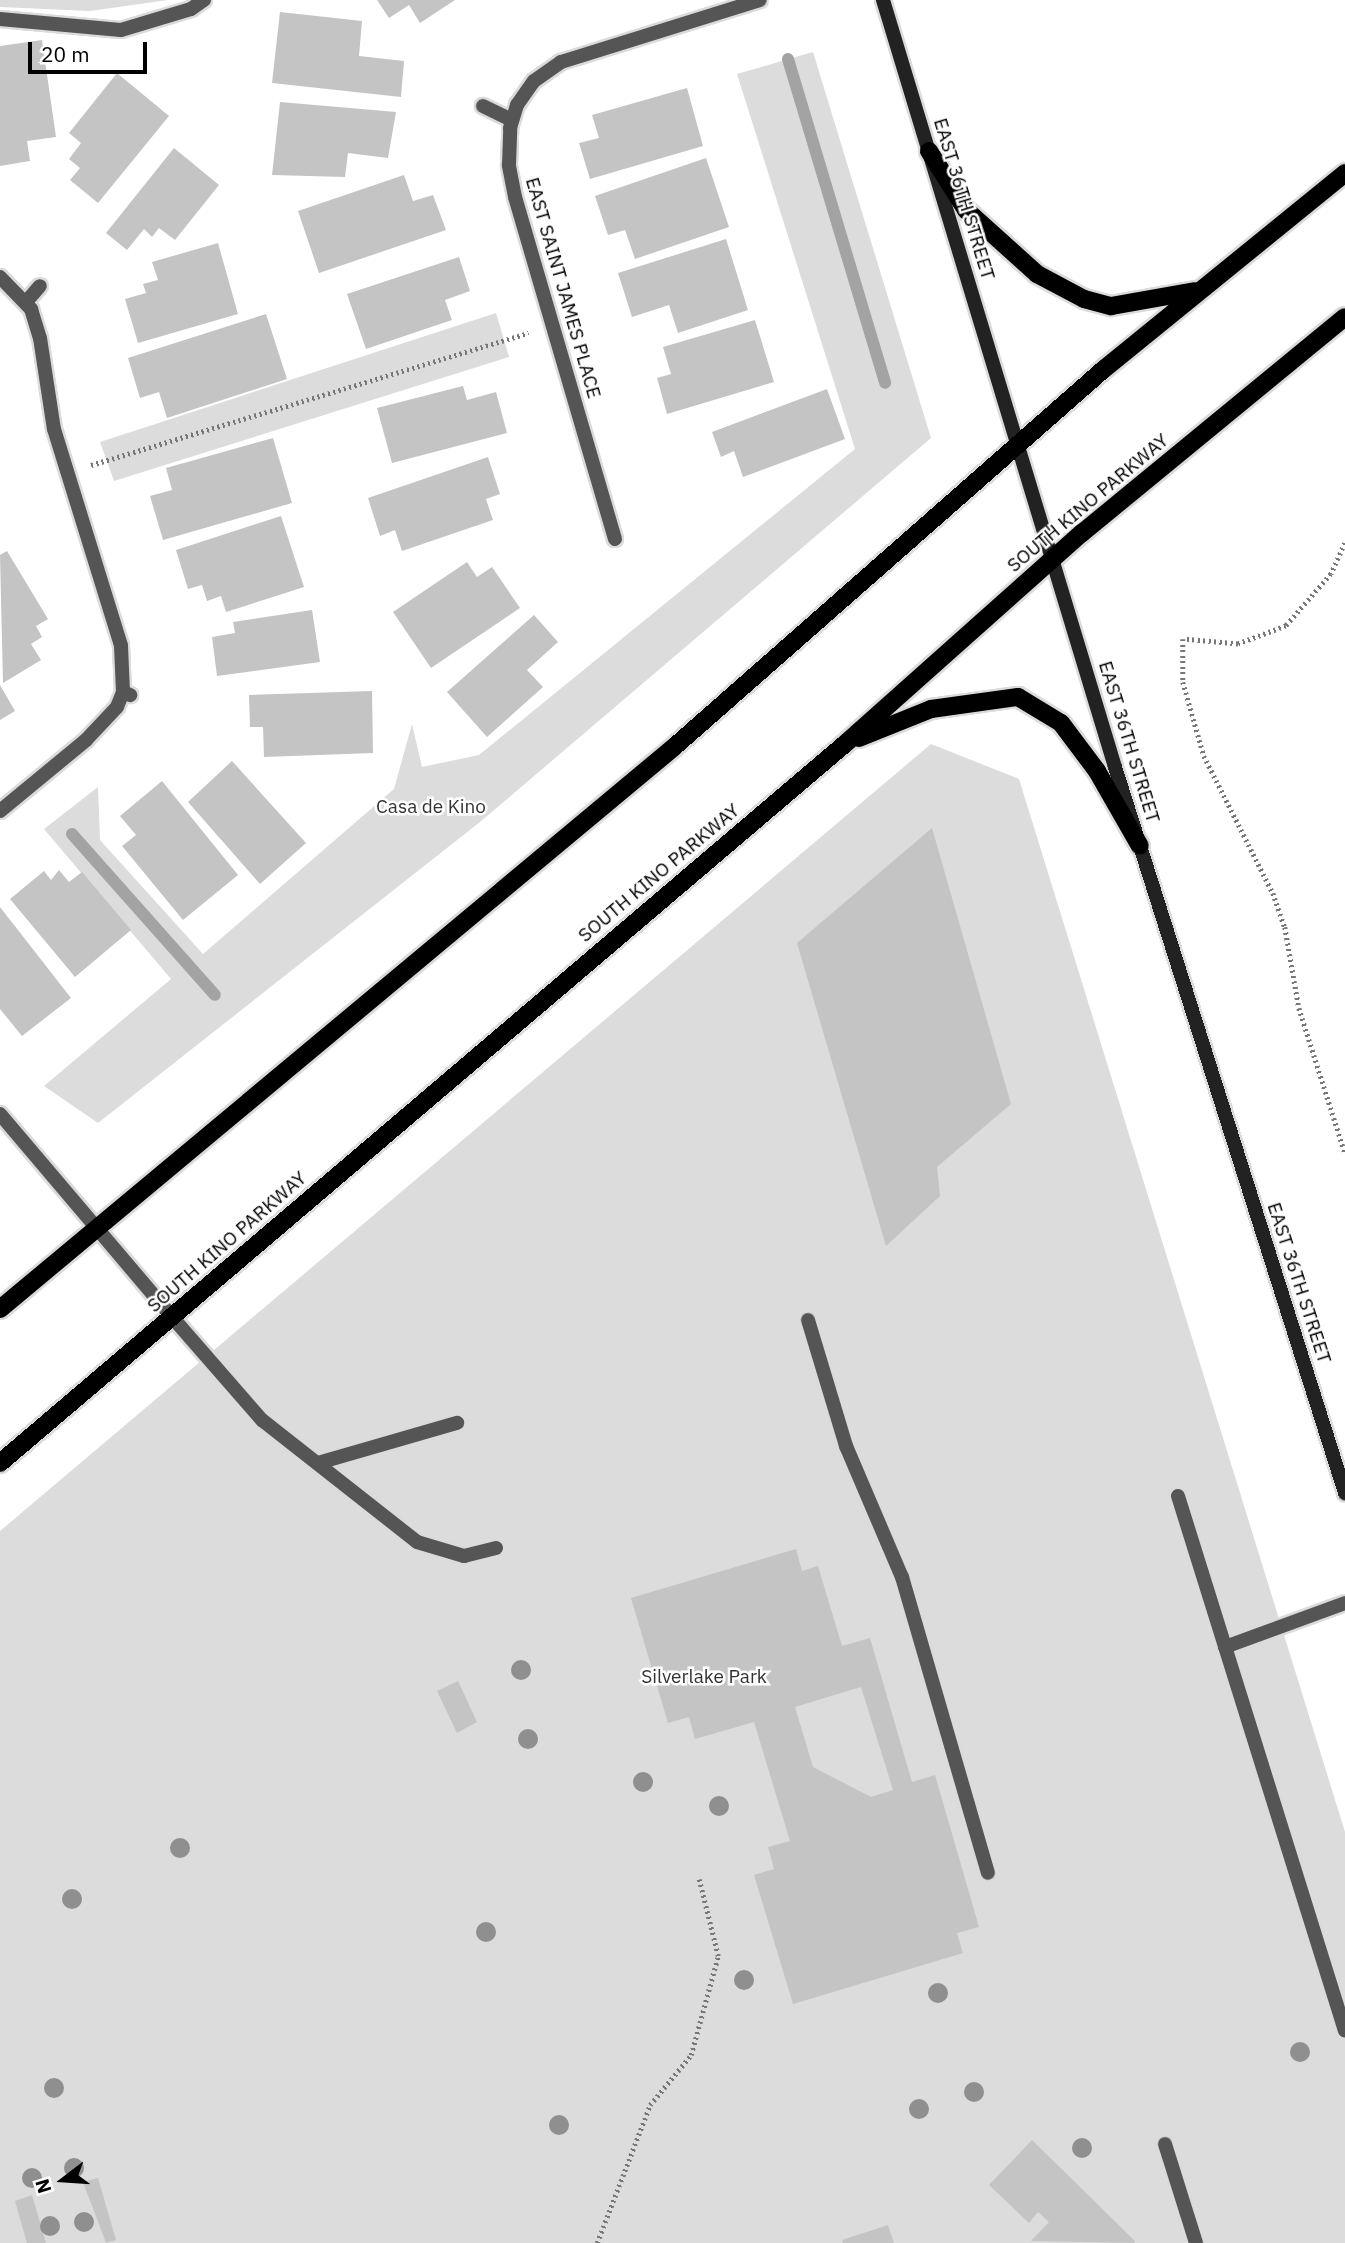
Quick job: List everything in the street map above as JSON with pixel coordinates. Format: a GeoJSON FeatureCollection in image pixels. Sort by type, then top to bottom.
{"type":"FeatureCollection","features":[{"type":"Feature","properties":{"kind":"main road","name":"EAST 36TH STREET"},"geometry":{"type":"LineString","coordinates":[[883,0],[1140,846],[1345,1493]]}},
{"type":"Feature","properties":{"kind":"main road"},"geometry":{"type":"LineString","coordinates":[[929,152],[967,210],[1037,274],[1084,299],[1111,306],[1202,289]]}},
{"type":"Feature","properties":{"kind":"main road"},"geometry":{"type":"LineString","coordinates":[[0,1309],[674,747],[1017,443],[1345,173]]}},
{"type":"Feature","properties":{"kind":"main road","name":"SOUTH KINO PARKWAY"},"geometry":{"type":"LineString","coordinates":[[0,1463],[846,743],[1053,559],[1345,317]]}},
{"type":"Feature","properties":{"kind":"main road"},"geometry":{"type":"LineString","coordinates":[[846,743],[931,709],[1018,697],[1061,723],[1097,771],[1140,846]]}},
{"type":"Feature","properties":{"kind":"street"},"geometry":{"type":"LineString","coordinates":[[0,19],[121,30],[191,9],[204,0]]}},
{"type":"Feature","properties":{"kind":"street","name":"EAST SAINT JAMES PLACE"},"geometry":{"type":"LineString","coordinates":[[615,539],[513,186],[509,165],[512,120],[534,81],[561,62],[760,0]]}},
{"type":"Feature","properties":{"kind":"street"},"geometry":{"type":"LineString","coordinates":[[483,106],[512,120]]}},
{"type":"Feature","properties":{"kind":"street"},"geometry":{"type":"LineString","coordinates":[[0,277],[26,302],[40,338],[46,394],[67,472],[121,646],[127,694],[86,740],[0,811]]}},
{"type":"Feature","properties":{"kind":"street"},"geometry":{"type":"LineString","coordinates":[[26,302],[40,286]]}},
{"type":"Feature","properties":{"kind":"street"},"geometry":{"type":"LineString","coordinates":[[0,1114],[262,1420],[417,1542],[464,1556],[496,1548]]}},
{"type":"Feature","properties":{"kind":"street"},"geometry":{"type":"LineString","coordinates":[[808,1320],[846,1446],[902,1577],[988,1872]]}},
{"type":"Feature","properties":{"kind":"street"},"geometry":{"type":"LineString","coordinates":[[318,1464],[457,1423]]}},
{"type":"Feature","properties":{"kind":"street"},"geometry":{"type":"LineString","coordinates":[[1178,1496],[1345,2031]]}},
{"type":"Feature","properties":{"kind":"street"},"geometry":{"type":"LineString","coordinates":[[1225,1647],[1345,1603]]}},
{"type":"Feature","properties":{"kind":"street"},"geometry":{"type":"LineString","coordinates":[[1165,2144],[1196,2243]]}},
{"type":"Feature","properties":{"kind":"path"},"geometry":{"type":"LineString","coordinates":[[67,472],[552,325]]}},
{"type":"Feature","properties":{"kind":"path"},"geometry":{"type":"LineString","coordinates":[[1345,544],[1331,574],[1286,626],[1238,645],[1183,639],[1183,682],[1204,756],[1273,893],[1285,927],[1299,1008],[1345,1153]]}},
{"type":"Feature","properties":{"kind":"path"},"geometry":{"type":"LineString","coordinates":[[597,2243],[650,2105],[691,2055],[712,1981],[718,1956],[699,1879]]}},
{"type":"Feature","properties":{"kind":"green space"},"geometry":{"type":"Polygon","coordinates":[[[0,0],[168,0],[90,11],[0,7],[0,0]]]}},
{"type":"Feature","properties":{"kind":"green space","name":"Casa de Kino"},"geometry":{"type":"Polygon","coordinates":[[[813,52],[931,438],[480,822],[98,1123],[44,1086],[171,979],[44,829],[98,787],[100,840],[203,954],[394,789],[412,724],[422,767],[479,755],[855,449],[737,74],[813,52]]]}},
{"type":"Feature","properties":{"kind":"green space"},"geometry":{"type":"Polygon","coordinates":[[[496,313],[509,357],[114,481],[100,442],[496,313]]]}},
{"type":"Feature","properties":{"kind":"green space","name":"Silverlake Park"},"geometry":{"type":"Polygon","coordinates":[[[931,744],[1019,779],[1345,1832],[1345,2243],[0,2243],[0,1531],[931,744]]]}},
{"type":"Feature","properties":{"kind":"building"},"geometry":{"type":"Polygon","coordinates":[[[377,0],[455,0],[420,23],[409,5],[389,18],[377,0]]]}},
{"type":"Feature","properties":{"kind":"building"},"geometry":{"type":"Polygon","coordinates":[[[280,12],[362,21],[359,56],[404,61],[401,97],[272,83],[280,12]]]}},
{"type":"Feature","properties":{"kind":"building"},"geometry":{"type":"Polygon","coordinates":[[[42,40],[56,137],[27,141],[30,161],[0,166],[0,46],[42,40]]]}},
{"type":"Feature","properties":{"kind":"building"},"geometry":{"type":"Polygon","coordinates":[[[117,73],[169,116],[98,203],[70,180],[80,168],[69,159],[81,143],[69,133],[117,73]]]}},
{"type":"Feature","properties":{"kind":"building"},"geometry":{"type":"Polygon","coordinates":[[[687,88],[703,146],[590,179],[579,143],[599,138],[592,115],[687,88]]]}},
{"type":"Feature","properties":{"kind":"building"},"geometry":{"type":"Polygon","coordinates":[[[280,102],[396,112],[388,158],[348,153],[345,177],[272,175],[280,102]]]}},
{"type":"Feature","properties":{"kind":"building"},"geometry":{"type":"Polygon","coordinates":[[[174,148],[219,185],[175,240],[159,228],[152,237],[144,229],[127,250],[106,233],[174,148]]]}},
{"type":"Feature","properties":{"kind":"building"},"geometry":{"type":"Polygon","coordinates":[[[706,158],[729,227],[635,259],[625,230],[608,235],[595,196],[706,158]]]}},
{"type":"Feature","properties":{"kind":"building"},"geometry":{"type":"Polygon","coordinates":[[[404,175],[413,201],[433,195],[446,230],[319,273],[298,211],[404,175]]]}},
{"type":"Feature","properties":{"kind":"building"},"geometry":{"type":"Polygon","coordinates":[[[726,239],[748,310],[678,333],[669,305],[632,317],[618,273],[726,239]]]}},
{"type":"Feature","properties":{"kind":"building"},"geometry":{"type":"Polygon","coordinates":[[[218,243],[238,314],[138,343],[125,299],[146,293],[143,284],[158,280],[152,262],[218,243]]]}},
{"type":"Feature","properties":{"kind":"building"},"geometry":{"type":"Polygon","coordinates":[[[459,257],[470,291],[445,300],[452,320],[366,349],[347,294],[459,257]]]}},
{"type":"Feature","properties":{"kind":"building"},"geometry":{"type":"Polygon","coordinates":[[[266,314],[287,379],[167,418],[159,392],[140,398],[128,358],[266,314]]]}},
{"type":"Feature","properties":{"kind":"building"},"geometry":{"type":"Polygon","coordinates":[[[755,320],[774,382],[667,414],[657,378],[671,374],[663,347],[755,320]]]}},
{"type":"Feature","properties":{"kind":"building"},"geometry":{"type":"Polygon","coordinates":[[[463,386],[467,400],[496,392],[507,433],[392,463],[377,408],[463,386]]]}},
{"type":"Feature","properties":{"kind":"building"},"geometry":{"type":"Polygon","coordinates":[[[827,389],[845,439],[743,477],[734,451],[721,457],[712,432],[827,389]]]}},
{"type":"Feature","properties":{"kind":"building"},"geometry":{"type":"Polygon","coordinates":[[[273,438],[292,503],[163,540],[150,496],[172,490],[166,468],[273,438]]]}},
{"type":"Feature","properties":{"kind":"building"},"geometry":{"type":"Polygon","coordinates":[[[488,457],[500,494],[486,499],[493,520],[402,551],[395,530],[380,536],[368,498],[488,457]]]}},
{"type":"Feature","properties":{"kind":"building"},"geometry":{"type":"Polygon","coordinates":[[[281,516],[304,587],[226,612],[221,596],[207,601],[202,585],[188,589],[176,550],[281,516]]]}},
{"type":"Feature","properties":{"kind":"building"},"geometry":{"type":"Polygon","coordinates":[[[7,551],[48,619],[36,626],[42,637],[31,644],[41,660],[3,683],[0,555],[7,551]]]}},
{"type":"Feature","properties":{"kind":"building"},"geometry":{"type":"Polygon","coordinates":[[[467,562],[477,577],[492,567],[520,608],[431,668],[393,612],[467,562]]]}},
{"type":"Feature","properties":{"kind":"building"},"geometry":{"type":"Polygon","coordinates":[[[312,610],[320,662],[217,676],[212,637],[235,633],[233,622],[312,610]]]}},
{"type":"Feature","properties":{"kind":"building"},"geometry":{"type":"Polygon","coordinates":[[[534,615],[558,642],[527,670],[543,687],[487,737],[447,692],[534,615]]]}},
{"type":"Feature","properties":{"kind":"building"},"geometry":{"type":"Polygon","coordinates":[[[0,685],[15,711],[0,720],[0,685]]]}},
{"type":"Feature","properties":{"kind":"building"},"geometry":{"type":"Polygon","coordinates":[[[372,691],[373,753],[264,757],[263,727],[250,727],[249,695],[372,691]]]}},
{"type":"Feature","properties":{"kind":"building"},"geometry":{"type":"Polygon","coordinates":[[[232,761],[306,843],[260,884],[188,802],[232,761]]]}},
{"type":"Feature","properties":{"kind":"building"},"geometry":{"type":"Polygon","coordinates":[[[162,781],[238,875],[183,920],[122,846],[136,835],[120,816],[162,781]]]}},
{"type":"Feature","properties":{"kind":"building"},"geometry":{"type":"Polygon","coordinates":[[[932,828],[1011,1104],[937,1167],[940,1196],[886,1246],[797,943],[932,828]]]}},
{"type":"Feature","properties":{"kind":"building"},"geometry":{"type":"Polygon","coordinates":[[[59,870],[69,882],[82,872],[131,930],[75,977],[10,899],[44,871],[51,880],[59,870]]]}},
{"type":"Feature","properties":{"kind":"building"},"geometry":{"type":"Polygon","coordinates":[[[0,907],[71,998],[22,1036],[0,1009],[0,907]]]}},
{"type":"Feature","properties":{"kind":"building"},"geometry":{"type":"Polygon","coordinates":[[[796,1549],[802,1571],[818,1566],[842,1646],[870,1638],[912,1782],[935,1775],[979,1927],[957,1933],[963,1953],[793,2004],[754,1875],[774,1869],[768,1847],[790,1841],[754,1722],[695,1739],[689,1717],[668,1723],[631,1598],[796,1549]],[[861,1687],[795,1707],[813,1767],[871,1797],[893,1790],[861,1687]]]}},
{"type":"Feature","properties":{"kind":"building"},"geometry":{"type":"Polygon","coordinates":[[[458,1681],[477,1722],[457,1733],[437,1691],[458,1681]]]}},
{"type":"Feature","properties":{"kind":"building"},"geometry":{"type":"Polygon","coordinates":[[[1032,2140],[1135,2243],[1031,2241],[1049,2222],[1038,2212],[1029,2223],[989,2185],[1032,2140]]]}},
{"type":"Feature","properties":{"kind":"building"},"geometry":{"type":"Polygon","coordinates":[[[98,2178],[116,2240],[106,2243],[83,2182],[98,2178]]]}},
{"type":"Feature","properties":{"kind":"building"},"geometry":{"type":"Polygon","coordinates":[[[32,2195],[46,2243],[27,2243],[15,2201],[32,2195]]]}},
{"type":"Feature","properties":{"kind":"building"},"geometry":{"type":"Polygon","coordinates":[[[888,2225],[894,2243],[843,2243],[842,2240],[888,2225]]]}},
{"type":"Feature","properties":{"kind":"waterway"},"geometry":{"type":"LineString","coordinates":[[788,59],[885,383]]}},
{"type":"Feature","properties":{"kind":"waterway"},"geometry":{"type":"LineString","coordinates":[[72,834],[215,995]]}}]}
